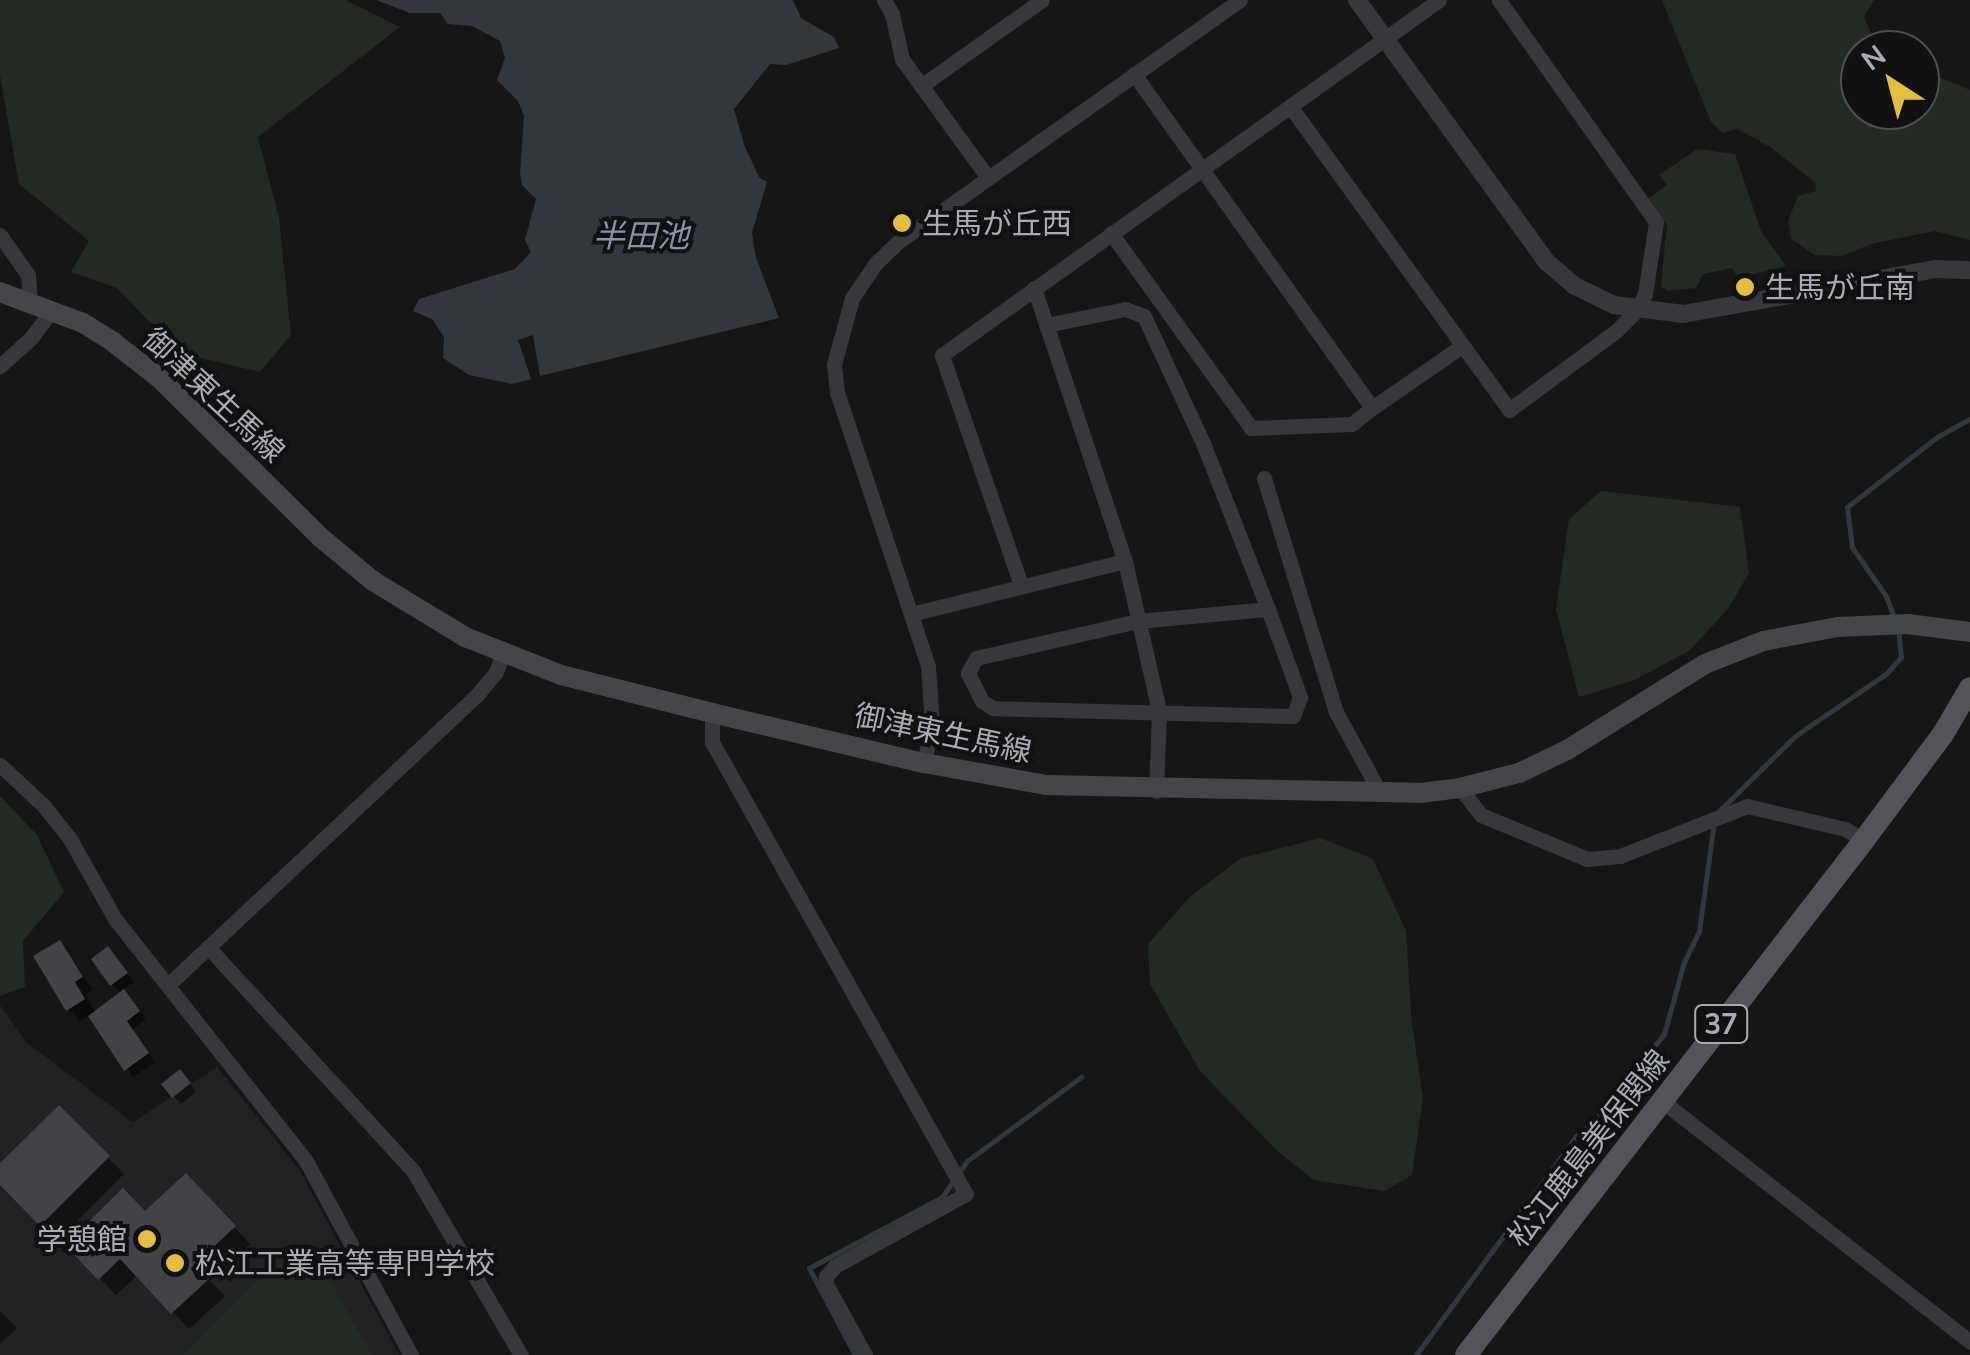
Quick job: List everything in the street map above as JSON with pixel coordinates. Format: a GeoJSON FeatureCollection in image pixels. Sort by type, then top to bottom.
{"type":"FeatureCollection","features":[{"type":"Feature","properties":{"kind":"main road","name":"御津東生馬線"},"geometry":{"type":"LineString","coordinates":[[0,292],[84,323],[158,377],[320,537],[373,581],[435,620],[503,653],[561,674],[712,713],[924,763],[1046,785],[1156,791],[1420,793],[1460,788],[1519,773],[1567,750],[1706,664],[1763,641],[1838,626],[1908,624],[1970,632]]}},
{"type":"Feature","properties":{"kind":"main road","name":"松江鹿島美保関線"},"geometry":{"type":"LineString","coordinates":[[1466,1355],[1864,840],[1943,734],[1970,688]]}},
{"type":"Feature","properties":{"kind":"street"},"geometry":{"type":"LineString","coordinates":[[884,0],[892,14],[902,59],[988,178]]}},
{"type":"Feature","properties":{"kind":"street"},"geometry":{"type":"LineString","coordinates":[[921,86],[1042,0]]}},
{"type":"Feature","properties":{"kind":"street"},"geometry":{"type":"LineString","coordinates":[[924,763],[932,724],[928,666],[837,394],[834,364],[852,298],[876,263],[988,178],[1240,0]]}},
{"type":"Feature","properties":{"kind":"street"},"geometry":{"type":"LineString","coordinates":[[1358,0],[1548,262],[1574,286],[1636,311],[1684,314],[1935,268],[1970,270]]}},
{"type":"Feature","properties":{"kind":"street"},"geometry":{"type":"LineString","coordinates":[[1021,585],[942,354],[1438,0]]}},
{"type":"Feature","properties":{"kind":"street"},"geometry":{"type":"LineString","coordinates":[[1290,106],[1509,410],[1616,332],[1636,311],[1645,294],[1656,222],[1499,0]]}},
{"type":"Feature","properties":{"kind":"street"},"geometry":{"type":"LineString","coordinates":[[1134,74],[1372,408]]}},
{"type":"Feature","properties":{"kind":"street"},"geometry":{"type":"LineString","coordinates":[[1111,233],[1250,428],[1352,424],[1462,346]]}},
{"type":"Feature","properties":{"kind":"street"},"geometry":{"type":"LineString","coordinates":[[0,235],[28,275],[30,301]]}},
{"type":"Feature","properties":{"kind":"street"},"geometry":{"type":"LineString","coordinates":[[1034,288],[1124,561],[1159,711],[1156,791]]}},
{"type":"Feature","properties":{"kind":"street"},"geometry":{"type":"LineString","coordinates":[[1046,325],[1125,309],[1144,316],[1204,443],[1268,608],[1300,698],[1293,716],[993,708],[982,701],[968,673],[976,658],[1138,621],[1268,608]]}},
{"type":"Feature","properties":{"kind":"street"},"geometry":{"type":"LineString","coordinates":[[0,366],[52,310]]}},
{"type":"Feature","properties":{"kind":"street"},"geometry":{"type":"LineString","coordinates":[[1264,478],[1336,712],[1379,791]]}},
{"type":"Feature","properties":{"kind":"street"},"geometry":{"type":"LineString","coordinates":[[911,614],[1124,561]]}},
{"type":"Feature","properties":{"kind":"street"},"geometry":{"type":"LineString","coordinates":[[168,985],[476,696],[496,672],[503,653]]}},
{"type":"Feature","properties":{"kind":"street"},"geometry":{"type":"LineString","coordinates":[[712,713],[712,742],[966,1194],[835,1266],[826,1276],[826,1284],[866,1355]]}},
{"type":"Feature","properties":{"kind":"street"},"geometry":{"type":"LineString","coordinates":[[0,764],[43,805],[70,840],[116,919],[306,1161],[411,1355]]}},
{"type":"Feature","properties":{"kind":"street"},"geometry":{"type":"LineString","coordinates":[[1460,788],[1481,815],[1588,859],[1620,856],[1747,806],[1844,829],[1864,840]]}},
{"type":"Feature","properties":{"kind":"street"},"geometry":{"type":"LineString","coordinates":[[208,947],[414,1172],[521,1355]]}},
{"type":"Feature","properties":{"kind":"street"},"geometry":{"type":"LineString","coordinates":[[1662,1101],[1970,1342]]}},
{"type":"Feature","properties":{"kind":"shaded area"},"geometry":{"type":"Polygon","coordinates":[[[0,0],[345,0],[400,27],[258,137],[279,218],[291,335],[260,372],[179,353],[117,288],[71,272],[89,241],[19,184],[0,75],[0,0]]]}},
{"type":"Feature","properties":{"kind":"shaded area"},"geometry":{"type":"Polygon","coordinates":[[[1662,0],[1874,0],[1864,17],[1870,30],[1840,30],[1840,130],[1940,130],[1940,77],[1970,90],[1970,240],[1935,231],[1871,244],[1842,256],[1815,255],[1791,239],[1788,221],[1798,196],[1816,191],[1815,182],[1770,147],[1738,129],[1723,133],[1711,122],[1662,0]]]}},
{"type":"Feature","properties":{"kind":"shaded area"},"geometry":{"type":"Polygon","coordinates":[[[1697,149],[1735,154],[1761,231],[1786,266],[1738,278],[1732,268],[1703,274],[1696,288],[1667,291],[1661,286],[1667,225],[1648,199],[1667,185],[1659,175],[1697,149]]]}},
{"type":"Feature","properties":{"kind":"shaded area"},"geometry":{"type":"Polygon","coordinates":[[[1601,491],[1740,507],[1749,573],[1728,609],[1690,650],[1635,680],[1579,697],[1556,609],[1569,519],[1601,491]]]}},
{"type":"Feature","properties":{"kind":"shaded area"},"geometry":{"type":"Polygon","coordinates":[[[0,796],[37,835],[64,892],[23,941],[25,987],[0,996],[0,796]]]}},
{"type":"Feature","properties":{"kind":"shaded area"},"geometry":{"type":"Polygon","coordinates":[[[1320,838],[1373,859],[1406,931],[1412,1024],[1423,1098],[1412,1175],[1384,1191],[1314,1180],[1277,1151],[1200,1071],[1150,984],[1148,944],[1190,897],[1241,858],[1320,838]]]}},
{"type":"Feature","properties":{"kind":"shaded area","name":"松江工業高等専門学校"},"geometry":{"type":"Polygon","coordinates":[[[0,1005],[26,1042],[133,1122],[217,1067],[300,1171],[399,1355],[0,1355],[0,1005]]]}},
{"type":"Feature","properties":{"kind":"shaded area"},"geometry":{"type":"Polygon","coordinates":[[[282,1263],[300,1263],[325,1273],[372,1355],[184,1355],[257,1281],[282,1263]]]}},
{"type":"Feature","properties":{"kind":"water","name":"半田池"},"geometry":{"type":"Polygon","coordinates":[[[376,0],[793,0],[801,18],[834,37],[839,48],[786,65],[770,64],[734,109],[745,147],[759,177],[767,182],[752,233],[756,258],[779,318],[540,376],[533,335],[518,340],[531,379],[512,384],[469,375],[443,358],[444,337],[432,319],[413,311],[419,299],[515,269],[531,252],[525,240],[536,199],[522,185],[520,173],[524,116],[518,101],[497,80],[505,58],[500,41],[472,26],[448,24],[440,13],[410,13],[376,0]]]}},
{"type":"Feature","properties":{"kind":"building"},"geometry":{"type":"Polygon","coordinates":[[[60,940],[83,977],[75,982],[85,999],[66,1011],[33,956],[60,940]]]}},
{"type":"Feature","properties":{"kind":"building"},"geometry":{"type":"Polygon","coordinates":[[[108,946],[128,973],[110,986],[91,959],[108,946]]]}},
{"type":"Feature","properties":{"kind":"building"},"geometry":{"type":"Polygon","coordinates":[[[124,989],[140,1011],[127,1021],[149,1053],[124,1071],[88,1016],[124,989]]]}},
{"type":"Feature","properties":{"kind":"building"},"geometry":{"type":"Polygon","coordinates":[[[180,1069],[191,1083],[172,1098],[161,1084],[180,1069]]]}},
{"type":"Feature","properties":{"kind":"building"},"geometry":{"type":"Polygon","coordinates":[[[59,1105],[110,1156],[40,1226],[0,1185],[0,1163],[59,1105]]]}},
{"type":"Feature","properties":{"kind":"building","name":"学憩館"},"geometry":{"type":"Polygon","coordinates":[[[186,1173],[236,1226],[196,1263],[210,1278],[171,1314],[120,1259],[98,1280],[65,1245],[123,1188],[145,1211],[186,1173]]]}},
{"type":"Feature","properties":{"kind":"waterway"},"geometry":{"type":"LineString","coordinates":[[1895,620],[1886,596],[1852,547],[1847,507],[1937,437],[1970,419]]}},
{"type":"Feature","properties":{"kind":"waterway"},"geometry":{"type":"LineString","coordinates":[[1718,812],[1795,736],[1887,673],[1901,657],[1898,630]]}},
{"type":"Feature","properties":{"kind":"waterway"},"geometry":{"type":"LineString","coordinates":[[1416,1355],[1576,1136],[1592,1124],[1664,1034],[1684,962],[1699,931],[1714,822]]}},
{"type":"Feature","properties":{"kind":"waterway"},"geometry":{"type":"LineString","coordinates":[[855,1355],[809,1268],[942,1197],[967,1161],[1081,1077]]}},
{"type":"Feature","properties":{"kind":"place","name":"生馬が丘西"},"geometry":{"type":"Point","coordinates":[902,223]}},
{"type":"Feature","properties":{"kind":"place","name":"生馬が丘南"},"geometry":{"type":"Point","coordinates":[1745,287]}},
{"type":"Feature","properties":{"kind":"place","name":"学憩館"},"geometry":{"type":"Point","coordinates":[147,1239]}},
{"type":"Feature","properties":{"kind":"place","name":"松江工業高等専門学校"},"geometry":{"type":"Point","coordinates":[175,1263]}}]}
